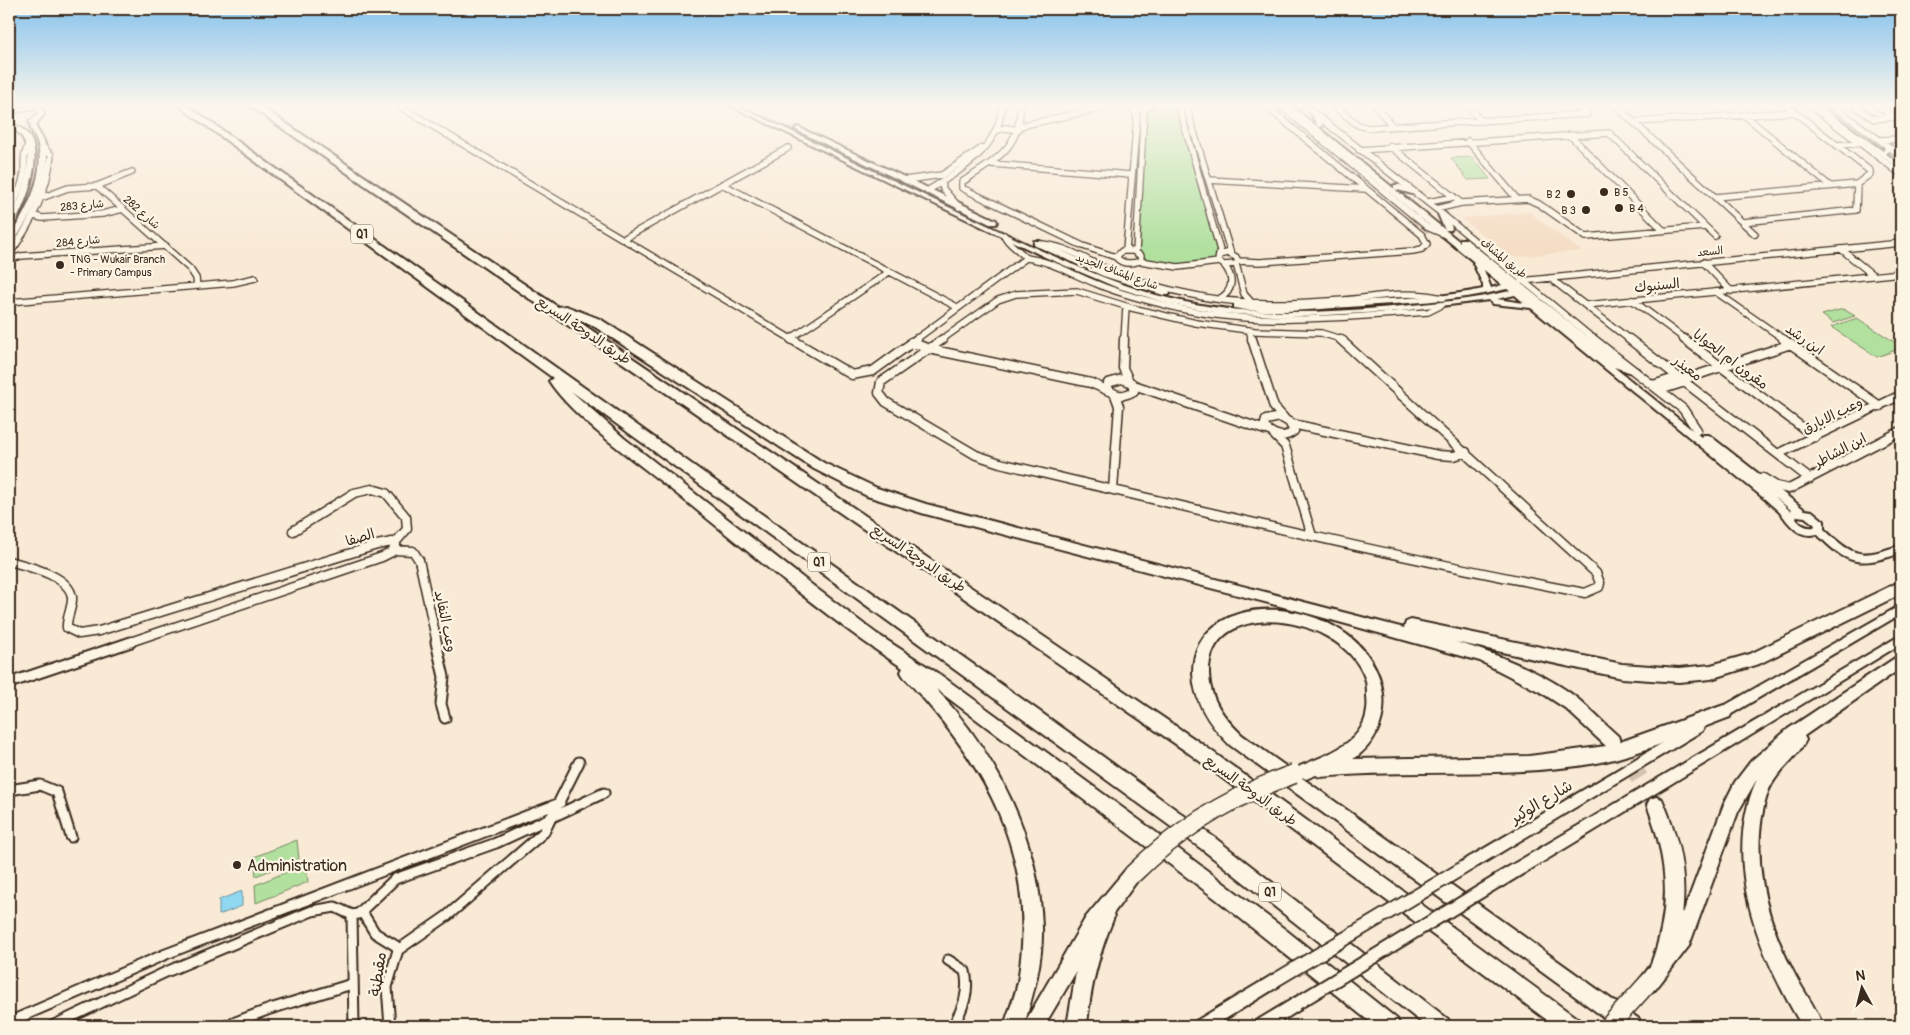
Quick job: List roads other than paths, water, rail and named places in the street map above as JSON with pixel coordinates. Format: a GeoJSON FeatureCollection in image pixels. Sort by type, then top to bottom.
{"type":"FeatureCollection","features":[{"type":"Feature","properties":{"kind":"highway","name":"Q1"},"geometry":{"type":"LineString","coordinates":[[250,154],[1096,761],[1216,850],[1441,1026]]}},
{"type":"Feature","properties":{"kind":"highway","name":"طريق الدوحة السريع"},"geometry":{"type":"LineString","coordinates":[[326,154],[1196,749],[1572,1026]]}},
{"type":"Feature","properties":{"kind":"highway"},"geometry":{"type":"LineString","coordinates":[[547,304],[596,322],[819,466],[872,492],[926,509],[1452,646],[1504,664],[1534,680],[1570,703],[1612,741]]}},
{"type":"Feature","properties":{"kind":"highway"},"geometry":{"type":"LineString","coordinates":[[540,364],[560,387],[593,418],[742,538],[889,652],[923,684],[958,724],[996,784],[1011,818],[1024,856],[1034,924],[1029,981],[1014,1026]]}},
{"type":"Feature","properties":{"kind":"highway"},"geometry":{"type":"LineString","coordinates":[[1300,605],[1622,671],[1679,675],[1710,672],[1754,659],[1901,587]]}},
{"type":"Feature","properties":{"kind":"highway"},"geometry":{"type":"LineString","coordinates":[[1033,1026],[1093,924],[1133,874],[1168,839],[1201,815],[1259,786],[1300,773],[1348,753],[1362,742],[1370,730],[1375,715],[1375,687],[1368,669],[1346,642],[1325,627],[1304,618],[1282,614],[1267,614],[1240,619],[1226,626],[1207,646],[1201,662],[1200,677],[1203,693],[1218,722],[1244,747],[1632,1026]]}},
{"type":"Feature","properties":{"kind":"highway"},"geometry":{"type":"LineString","coordinates":[[889,652],[936,681],[1203,877],[1326,973],[1390,1026]]}},
{"type":"Feature","properties":{"kind":"highway"},"geometry":{"type":"LineString","coordinates":[[1609,1026],[1682,938],[1741,788],[1757,766],[1774,749],[1901,660]]}},
{"type":"Feature","properties":{"kind":"highway"},"geometry":{"type":"LineString","coordinates":[[1300,773],[1350,767],[1550,760],[1598,755],[1646,742],[1724,712]]}},
{"type":"Feature","properties":{"kind":"highway"},"geometry":{"type":"LineString","coordinates":[[1813,1026],[1783,972],[1760,913],[1752,870],[1751,830],[1760,792],[1768,775],[1782,756],[1816,721]]}},
{"type":"Feature","properties":{"kind":"highway"},"geometry":{"type":"LineString","coordinates":[[1652,976],[1670,931],[1676,905],[1676,882],[1669,840],[1656,805]]}},
{"type":"Feature","properties":{"kind":"highway"},"geometry":{"type":"LineString","coordinates":[[1077,1026],[1081,986],[1088,957],[1111,903]]}},
{"type":"Feature","properties":{"kind":"street"},"geometry":{"type":"LineString","coordinates":[[9,214],[20,190],[24,172],[22,159],[24,154]]}},
{"type":"Feature","properties":{"kind":"street"},"geometry":{"type":"LineString","coordinates":[[9,226],[22,203],[28,181],[31,154]]}},
{"type":"Feature","properties":{"kind":"street"},"geometry":{"type":"LineString","coordinates":[[10,254],[13,241],[28,214],[39,185],[41,154]]}},
{"type":"Feature","properties":{"kind":"street"},"geometry":{"type":"LineString","coordinates":[[13,241],[29,225],[34,216],[50,177],[50,154]]}},
{"type":"Feature","properties":{"kind":"street"},"geometry":{"type":"LineString","coordinates":[[480,154],[844,372],[856,375],[873,371],[957,307],[1026,258],[1040,259],[1137,298],[1188,310],[1240,318],[1314,319],[1423,312],[1433,310],[1442,301],[1421,293],[1298,304],[1252,303],[1219,299],[1153,285],[1102,268],[1052,244],[1038,244]]}},
{"type":"Feature","properties":{"kind":"street"},"geometry":{"type":"LineString","coordinates":[[623,239],[776,154]]}},
{"type":"Feature","properties":{"kind":"street","name":"شارع المشاف الجديد"},"geometry":{"type":"LineString","coordinates":[[835,154],[1069,266],[1149,296],[1194,306],[1249,314],[1300,316],[1442,301],[1517,287]]}},
{"type":"Feature","properties":{"kind":"street","name":"شارع المشاف الجديد"},"geometry":{"type":"LineString","coordinates":[[851,154],[1038,244],[1097,270],[1172,295],[1226,305],[1306,308],[1442,301],[1482,301],[1517,287]]}},
{"type":"Feature","properties":{"kind":"street"},"geometry":{"type":"LineString","coordinates":[[906,180],[942,175],[973,154]]}},
{"type":"Feature","properties":{"kind":"street"},"geometry":{"type":"LineString","coordinates":[[927,191],[973,162],[979,154]]}},
{"type":"Feature","properties":{"kind":"street"},"geometry":{"type":"LineString","coordinates":[[1001,154],[992,164],[963,181],[960,185],[962,188],[1083,246],[1116,256],[1119,261],[1126,264],[1135,264],[1140,261],[1183,268],[1413,251],[1425,247],[1425,238],[1325,154]]}},
{"type":"Feature","properties":{"kind":"street"},"geometry":{"type":"LineString","coordinates":[[1126,250],[1133,154]]}},
{"type":"Feature","properties":{"kind":"street"},"geometry":{"type":"LineString","coordinates":[[1136,252],[1143,154]]}},
{"type":"Feature","properties":{"kind":"street"},"geometry":{"type":"LineString","coordinates":[[1193,154],[1221,254]]}},
{"type":"Feature","properties":{"kind":"street"},"geometry":{"type":"LineString","coordinates":[[1200,154],[1231,254]]}},
{"type":"Feature","properties":{"kind":"street","name":"طريق المشاف"},"geometry":{"type":"LineString","coordinates":[[1340,154],[1427,227],[1449,232]]}},
{"type":"Feature","properties":{"kind":"street","name":"طريق المشاف"},"geometry":{"type":"LineString","coordinates":[[1349,154],[1449,232],[1517,287],[1786,500],[1818,521],[1819,530],[1815,532],[1802,530],[1791,522],[1790,517],[1769,497],[1533,307],[1517,287],[1439,211],[1365,154]]}},
{"type":"Feature","properties":{"kind":"street","name":"طريق المشاف"},"geometry":{"type":"LineString","coordinates":[[1356,154],[1449,232],[1476,261],[1517,287],[1635,371],[1684,409],[1697,430]]}},
{"type":"Feature","properties":{"kind":"street"},"geometry":{"type":"LineString","coordinates":[[1400,154],[1461,203]]}},
{"type":"Feature","properties":{"kind":"street"},"geometry":{"type":"LineString","coordinates":[[1479,154],[1516,198]]}},
{"type":"Feature","properties":{"kind":"street"},"geometry":{"type":"LineString","coordinates":[[1589,154],[1664,230]]}},
{"type":"Feature","properties":{"kind":"street"},"geometry":{"type":"LineString","coordinates":[[1631,154],[1715,236]]}},
{"type":"Feature","properties":{"kind":"street"},"geometry":{"type":"LineString","coordinates":[[1669,154],[1755,234]]}},
{"type":"Feature","properties":{"kind":"street"},"geometry":{"type":"LineString","coordinates":[[1792,154],[1830,186]]}},
{"type":"Feature","properties":{"kind":"street"},"geometry":{"type":"LineString","coordinates":[[1715,197],[1858,184],[1870,174],[1870,171],[1850,154]]}},
{"type":"Feature","properties":{"kind":"street"},"geometry":{"type":"LineString","coordinates":[[1875,154],[1901,174]]}},
{"type":"Feature","properties":{"kind":"street"},"geometry":{"type":"LineString","coordinates":[[1884,154],[1901,168]]}},
{"type":"Feature","properties":{"kind":"street"},"geometry":{"type":"LineString","coordinates":[[992,164],[1131,175]]}},
{"type":"Feature","properties":{"kind":"street"},"geometry":{"type":"LineString","coordinates":[[41,198],[56,191],[89,185],[97,186],[132,172]]}},
{"type":"Feature","properties":{"kind":"street"},"geometry":{"type":"LineString","coordinates":[[1208,180],[1367,189],[1381,187]]}},
{"type":"Feature","properties":{"kind":"street"},"geometry":{"type":"LineString","coordinates":[[942,182],[943,189],[959,206]]}},
{"type":"Feature","properties":{"kind":"street"},"geometry":{"type":"LineString","coordinates":[[722,184],[957,307]]}},
{"type":"Feature","properties":{"kind":"street"},"geometry":{"type":"LineString","coordinates":[[1743,222],[1856,210],[1858,184]]}},
{"type":"Feature","properties":{"kind":"street","name":"شارع 282"},"geometry":{"type":"LineString","coordinates":[[97,186],[153,234],[193,272],[197,286]]}},
{"type":"Feature","properties":{"kind":"street"},"geometry":{"type":"LineString","coordinates":[[1397,187],[1416,193]]}},
{"type":"Feature","properties":{"kind":"street"},"geometry":{"type":"LineString","coordinates":[[44,189],[56,191]]}},
{"type":"Feature","properties":{"kind":"street"},"geometry":{"type":"LineString","coordinates":[[9,196],[20,190]]}},
{"type":"Feature","properties":{"kind":"street"},"geometry":{"type":"LineString","coordinates":[[1428,202],[1454,197]]}},
{"type":"Feature","properties":{"kind":"street"},"geometry":{"type":"LineString","coordinates":[[1449,232],[1439,211],[1461,203],[1516,198],[1528,199],[1539,204],[1586,237],[1705,227]]}},
{"type":"Feature","properties":{"kind":"street","name":"شارع 283"},"geometry":{"type":"LineString","coordinates":[[34,216],[42,218],[102,214],[123,209]]}},
{"type":"Feature","properties":{"kind":"street","name":"شارع 283"},"geometry":{"type":"LineString","coordinates":[[29,225],[42,218]]}},
{"type":"Feature","properties":{"kind":"street","name":"شارع 284"},"geometry":{"type":"LineString","coordinates":[[135,246],[147,241],[153,234]]}},
{"type":"Feature","properties":{"kind":"street"},"geometry":{"type":"LineString","coordinates":[[1004,235],[1007,242],[1019,249],[1026,258]]}},
{"type":"Feature","properties":{"kind":"street","name":"السعد"},"geometry":{"type":"LineString","coordinates":[[1517,287],[1550,278],[1901,243]]}},
{"type":"Feature","properties":{"kind":"street","name":"شارع 284"},"geometry":{"type":"LineString","coordinates":[[9,260],[21,256],[135,246],[166,246]]}},
{"type":"Feature","properties":{"kind":"street"},"geometry":{"type":"LineString","coordinates":[[1841,249],[1874,276]]}},
{"type":"Feature","properties":{"kind":"street"},"geometry":{"type":"LineString","coordinates":[[1116,256],[1119,252],[1126,250],[1136,252],[1141,256],[1140,261]]}},
{"type":"Feature","properties":{"kind":"street","name":"شارع 284"},"geometry":{"type":"LineString","coordinates":[[10,254],[21,256]]}},
{"type":"Feature","properties":{"kind":"street"},"geometry":{"type":"LineString","coordinates":[[1219,299],[1229,293],[1232,288],[1231,274],[1217,257],[1221,254],[1231,254],[1236,257],[1241,288],[1252,303]]}},
{"type":"Feature","properties":{"kind":"street"},"geometry":{"type":"LineString","coordinates":[[1476,261],[1487,284],[1487,292]]}},
{"type":"Feature","properties":{"kind":"street"},"geometry":{"type":"LineString","coordinates":[[1703,262],[1731,290]]}},
{"type":"Feature","properties":{"kind":"street"},"geometry":{"type":"LineString","coordinates":[[1057,266],[1069,266]]}},
{"type":"Feature","properties":{"kind":"street"},"geometry":{"type":"LineString","coordinates":[[790,339],[889,272]]}},
{"type":"Feature","properties":{"kind":"street","name":"السنبوك"},"geometry":{"type":"LineString","coordinates":[[1586,305],[1901,273]]}},
{"type":"Feature","properties":{"kind":"street"},"geometry":{"type":"LineString","coordinates":[[9,302],[238,283],[255,278]]}},
{"type":"Feature","properties":{"kind":"street","name":"معيذر"},"geometry":{"type":"LineString","coordinates":[[1550,278],[1810,479]]}},
{"type":"Feature","properties":{"kind":"street"},"geometry":{"type":"LineString","coordinates":[[1077,291],[1113,302],[1190,322],[1249,330],[1321,332],[1344,340],[1596,573],[1600,583],[1596,590],[1579,592],[1312,536],[982,458],[882,398],[878,390],[882,382],[994,303],[1009,295],[1077,291]]}},
{"type":"Feature","properties":{"kind":"street","name":"ابن رشد"},"geometry":{"type":"LineString","coordinates":[[1716,292],[1880,406]]}},
{"type":"Feature","properties":{"kind":"street"},"geometry":{"type":"LineString","coordinates":[[1113,302],[1120,299],[1122,293]]}},
{"type":"Feature","properties":{"kind":"street"},"geometry":{"type":"LineString","coordinates":[[1119,406],[1134,391],[1123,368],[1129,307],[1137,298]]}},
{"type":"Feature","properties":{"kind":"street","name":"مقرون ام الحوايا"},"geometry":{"type":"LineString","coordinates":[[1632,300],[1815,437]]}},
{"type":"Feature","properties":{"kind":"street"},"geometry":{"type":"LineString","coordinates":[[1482,301],[1533,307]]}},
{"type":"Feature","properties":{"kind":"street"},"geometry":{"type":"LineString","coordinates":[[1240,318],[1249,330],[1274,407],[1284,418],[1291,431]]}},
{"type":"Feature","properties":{"kind":"street"},"geometry":{"type":"LineString","coordinates":[[1249,330],[1254,325],[1256,319]]}},
{"type":"Feature","properties":{"kind":"street"},"geometry":{"type":"LineString","coordinates":[[911,342],[929,349],[1091,383],[1112,393],[1129,395],[1151,392]]}},
{"type":"Feature","properties":{"kind":"street"},"geometry":{"type":"LineString","coordinates":[[1653,385],[1682,379],[1791,344]]}},
{"type":"Feature","properties":{"kind":"street"},"geometry":{"type":"LineString","coordinates":[[1611,361],[1635,371]]}},
{"type":"Feature","properties":{"kind":"street"},"geometry":{"type":"LineString","coordinates":[[1113,490],[1119,406],[1108,385],[1123,368]]}},
{"type":"Feature","properties":{"kind":"street"},"geometry":{"type":"LineString","coordinates":[[1660,390],[1682,379]]}},
{"type":"Feature","properties":{"kind":"street"},"geometry":{"type":"LineString","coordinates":[[1091,383],[1113,380],[1131,383],[1151,392],[1249,423],[1266,424],[1284,418]]}},
{"type":"Feature","properties":{"kind":"street","name":"وعب الابارق"},"geometry":{"type":"LineString","coordinates":[[1778,454],[1899,398]]}},
{"type":"Feature","properties":{"kind":"street"},"geometry":{"type":"LineString","coordinates":[[1266,424],[1274,407]]}},
{"type":"Feature","properties":{"kind":"street"},"geometry":{"type":"LineString","coordinates":[[1266,424],[1274,436],[1285,446],[1312,536]]}},
{"type":"Feature","properties":{"kind":"street"},"geometry":{"type":"LineString","coordinates":[[1274,436],[1308,428],[1438,455],[1454,456],[1466,452]]}},
{"type":"Feature","properties":{"kind":"street"},"geometry":{"type":"LineString","coordinates":[[1285,446],[1291,431]]}},
{"type":"Feature","properties":{"kind":"street","name":"ابن الشاطر"},"geometry":{"type":"LineString","coordinates":[[1789,490],[1901,431]]}},
{"type":"Feature","properties":{"kind":"street"},"geometry":{"type":"LineString","coordinates":[[1721,449],[1733,455],[1773,484],[1789,490],[1786,494],[1786,500]]}},
{"type":"Feature","properties":{"kind":"street"},"geometry":{"type":"LineString","coordinates":[[292,531],[354,493],[372,489],[386,493],[406,517],[407,529],[394,546]]}},
{"type":"Feature","properties":{"kind":"street"},"geometry":{"type":"LineString","coordinates":[[1790,517],[1791,514],[1802,512]]}},
{"type":"Feature","properties":{"kind":"street"},"geometry":{"type":"LineString","coordinates":[[1819,530],[1838,548],[1862,559],[1876,558],[1901,548]]}},
{"type":"Feature","properties":{"kind":"street","name":"الصفا"},"geometry":{"type":"LineString","coordinates":[[9,561],[55,577],[65,585],[71,592],[72,597],[66,622],[67,628],[80,634],[89,634],[377,544],[394,546]]}},
{"type":"Feature","properties":{"kind":"street","name":"الصفا"},"geometry":{"type":"LineString","coordinates":[[9,684],[382,557],[394,546]]}},
{"type":"Feature","properties":{"kind":"street","name":"وعب النفايد"},"geometry":{"type":"LineString","coordinates":[[394,546],[413,551],[419,560],[444,677],[441,704],[445,718]]}},
{"type":"Feature","properties":{"kind":"street","name":"شارع الوكير"},"geometry":{"type":"LineString","coordinates":[[1201,1026],[1724,712],[1901,610]]}},
{"type":"Feature","properties":{"kind":"street"},"geometry":{"type":"LineString","coordinates":[[1261,1026],[1901,639]]}},
{"type":"Feature","properties":{"kind":"street"},"geometry":{"type":"LineString","coordinates":[[398,950],[470,898],[544,832],[579,762]]}},
{"type":"Feature","properties":{"kind":"street"},"geometry":{"type":"LineString","coordinates":[[9,790],[44,785],[52,787],[56,792],[71,837]]}},
{"type":"Feature","properties":{"kind":"street"},"geometry":{"type":"LineString","coordinates":[[52,1026],[166,972],[312,911],[335,907],[357,914],[395,879],[496,843],[604,793]]}},
{"type":"Feature","properties":{"kind":"street"},"geometry":{"type":"LineString","coordinates":[[9,1022],[166,954],[560,803]]}},
{"type":"Feature","properties":{"kind":"street","name":"مقيطنة"},"geometry":{"type":"LineString","coordinates":[[357,914],[375,933],[396,946],[398,950],[387,987],[390,1026]]}},
{"type":"Feature","properties":{"kind":"street","name":"مقيطنة"},"geometry":{"type":"LineString","coordinates":[[354,1026],[352,984],[357,914]]}},
{"type":"Feature","properties":{"kind":"street"},"geometry":{"type":"LineString","coordinates":[[948,960],[965,971],[968,980],[962,1010],[953,1026]]}},
{"type":"Feature","properties":{"kind":"street"},"geometry":{"type":"LineString","coordinates":[[225,1026],[270,1009],[352,984]]}},
{"type":"Feature","properties":{"kind":"water"},"geometry":{"type":"Polygon","coordinates":[[[242,891],[242,906],[219,915],[219,900],[242,891]]]}},
{"type":"Feature","properties":{"kind":"tunnel"},"geometry":{"type":"LineString","coordinates":[[1613,742],[1630,763],[1656,805]]}},
{"type":"Feature","properties":{"kind":"place","name":"B 5"},"geometry":{"type":"Point","coordinates":[1604,192]}},
{"type":"Feature","properties":{"kind":"place","name":"B 2"},"geometry":{"type":"Point","coordinates":[1571,194]}},
{"type":"Feature","properties":{"kind":"place","name":"B 4"},"geometry":{"type":"Point","coordinates":[1619,208]}},
{"type":"Feature","properties":{"kind":"place","name":"B 3"},"geometry":{"type":"Point","coordinates":[1586,210]}},
{"type":"Feature","properties":{"kind":"place","name":"TNG - Wukair Branch - Primary Campus"},"geometry":{"type":"Point","coordinates":[60,265]}},
{"type":"Feature","properties":{"kind":"place","name":"Administration"},"geometry":{"type":"Point","coordinates":[237,865]}}]}
